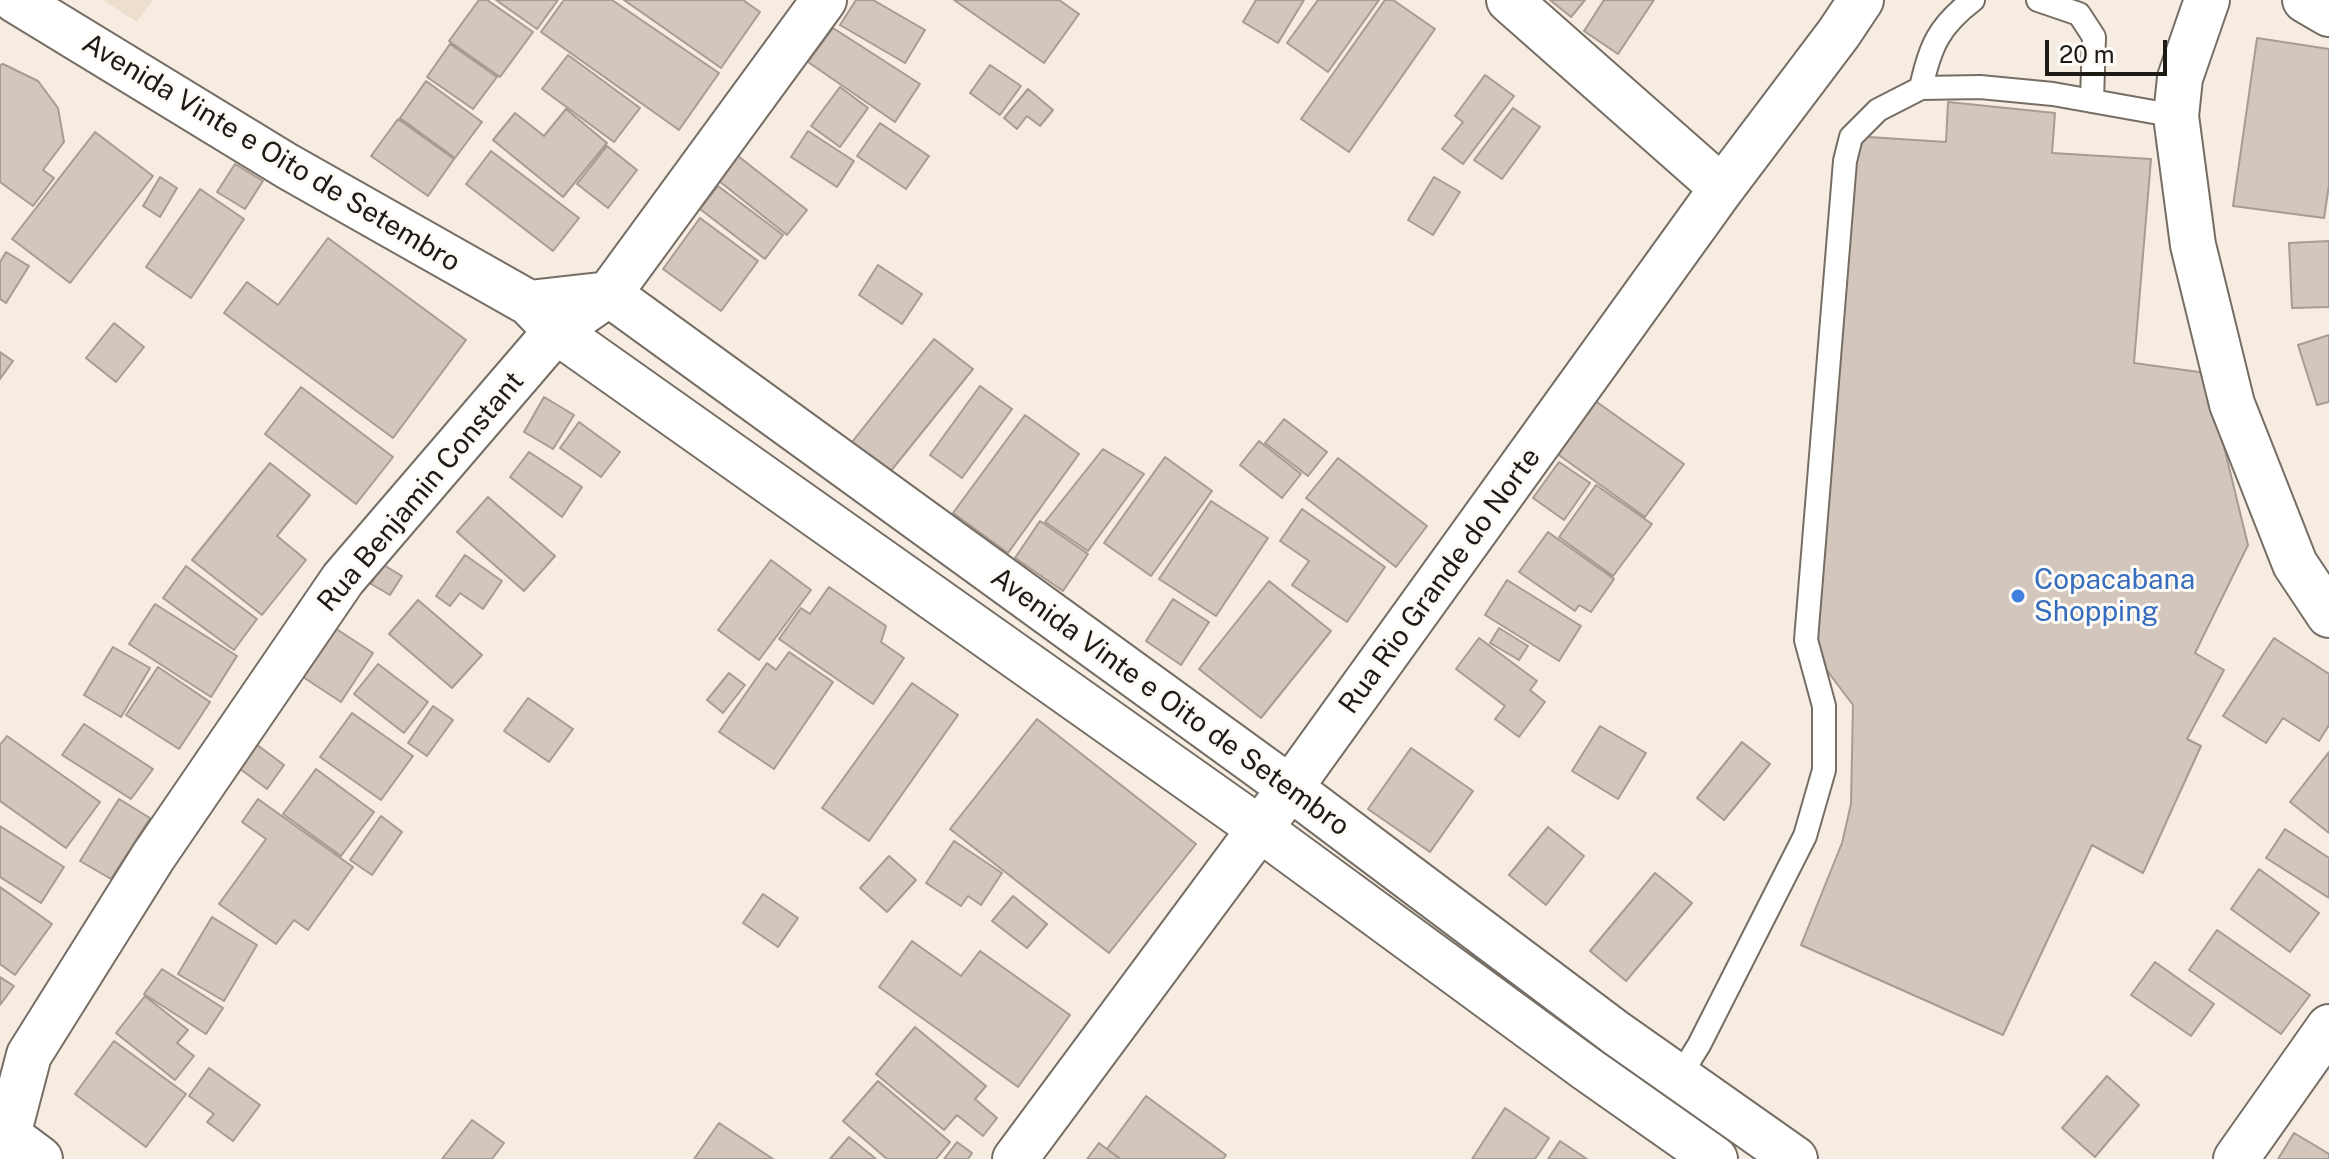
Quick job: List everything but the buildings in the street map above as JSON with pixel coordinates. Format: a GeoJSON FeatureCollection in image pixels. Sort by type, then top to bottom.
{"type":"FeatureCollection","features":[{"type":"Feature","properties":{"kind":"street","name":"Avenida Vinte e Oito de Setembro"},"geometry":{"type":"LineString","coordinates":[[15,0],[542,317],[1260,829],[1715,1159]]}},
{"type":"Feature","properties":{"kind":"street","name":"Rua Benjamin Constant"},"geometry":{"type":"LineString","coordinates":[[12,1142],[29,1055],[161,845],[343,579],[542,317],[609,294],[824,0]]}},
{"type":"Feature","properties":{"kind":"street"},"geometry":{"type":"LineString","coordinates":[[1509,0],[1722,188]]}},
{"type":"Feature","properties":{"kind":"street","name":"Rua Rio Grande do Norte"},"geometry":{"type":"LineString","coordinates":[[1015,1159],[1290,788],[1861,0]]}},
{"type":"Feature","properties":{"kind":"street"},"geometry":{"type":"LineString","coordinates":[[2207,0],[2180,78],[2176,116],[2193,245],[2232,404],[2295,564],[2329,615]]}},
{"type":"Feature","properties":{"kind":"street"},"geometry":{"type":"LineString","coordinates":[[2305,0],[2329,14]]}},
{"type":"Feature","properties":{"kind":"street","name":"Avenida Vinte e Oito de Setembro"},"geometry":{"type":"LineString","coordinates":[[609,294],[1290,788],[1616,1033],[1795,1159]]}},
{"type":"Feature","properties":{"kind":"street"},"geometry":{"type":"LineString","coordinates":[[2236,1159],[2329,1027]]}},
{"type":"Feature","properties":{"kind":"street"},"geometry":{"type":"LineString","coordinates":[[1587,1069],[1616,1033]]}},
{"type":"Feature","properties":{"kind":"lane"},"geometry":{"type":"LineString","coordinates":[[1921,88],[1928,57],[1949,19],[1973,0]]}},
{"type":"Feature","properties":{"kind":"lane"},"geometry":{"type":"LineString","coordinates":[[2038,0],[2079,14],[2094,37],[2092,101]]}},
{"type":"Feature","properties":{"kind":"lane"},"geometry":{"type":"LineString","coordinates":[[1679,1077],[1699,1045],[1805,836],[1824,770],[1824,706],[1806,640],[1845,161],[1851,137],[1878,110],[1921,88],[1980,87],[2053,94],[2176,116]]}},
{"type":"Feature","properties":{"kind":"shaded area"},"geometry":{"type":"Polygon","coordinates":[[[103,0],[153,0],[137,22],[103,0]]]}},
{"type":"Feature","properties":{"kind":"place","name":"Copacabana Shopping"},"geometry":{"type":"Point","coordinates":[2018,596]}}]}
